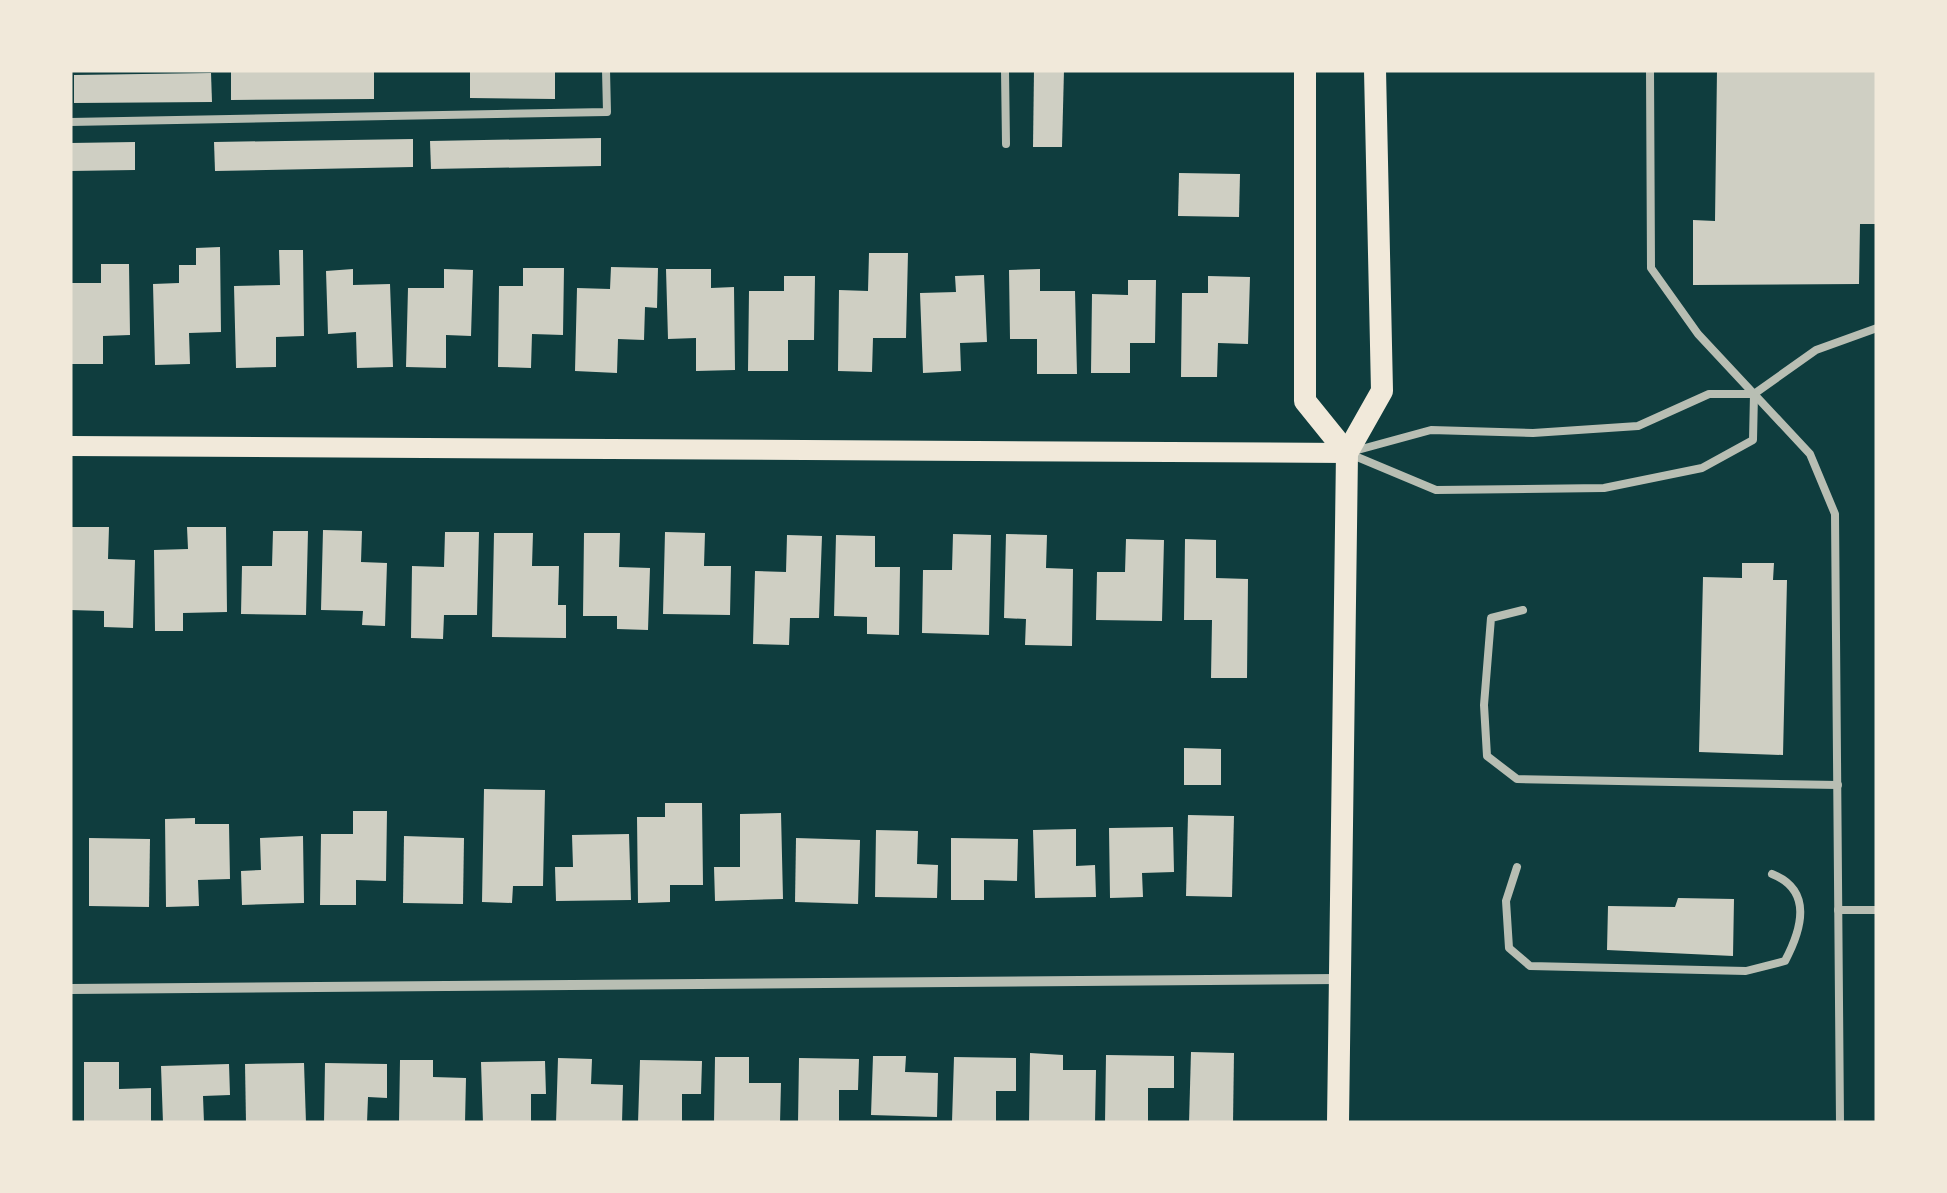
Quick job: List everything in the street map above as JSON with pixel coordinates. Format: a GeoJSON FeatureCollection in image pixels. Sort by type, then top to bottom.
{"type":"FeatureCollection","features":[{"type":"Feature","properties":{"kind":"main road"},"geometry":{"type":"LineString","coordinates":[[1306,70],[1306,401],[1348,453]]}},
{"type":"Feature","properties":{"kind":"main road"},"geometry":{"type":"LineString","coordinates":[[1338,1123],[1348,453],[1382,391],[1375,70]]}},
{"type":"Feature","properties":{"kind":"main road"},"geometry":{"type":"LineString","coordinates":[[70,446],[1348,453]]}},
{"type":"Feature","properties":{"kind":"street"},"geometry":{"type":"LineString","coordinates":[[70,989],[1338,979]]}},
{"type":"Feature","properties":{"kind":"lane"},"geometry":{"type":"LineString","coordinates":[[70,122],[607,112],[606,70]]}},
{"type":"Feature","properties":{"kind":"lane"},"geometry":{"type":"LineString","coordinates":[[1006,70],[1006,144]]}},
{"type":"Feature","properties":{"kind":"lane"},"geometry":{"type":"LineString","coordinates":[[1650,70],[1651,268],[1698,334],[1810,454],[1835,514],[1840,1123]]}},
{"type":"Feature","properties":{"kind":"lane"},"geometry":{"type":"LineString","coordinates":[[1348,453],[1431,430],[1533,433],[1638,426],[1709,394],[1754,394],[1816,350],[1877,328]]}},
{"type":"Feature","properties":{"kind":"lane"},"geometry":{"type":"LineString","coordinates":[[1348,453],[1436,490],[1604,488],[1702,468],[1753,440],[1754,394]]}},
{"type":"Feature","properties":{"kind":"lane"},"geometry":{"type":"LineString","coordinates":[[1522,610],[1491,618],[1484,705],[1487,756],[1517,779],[1838,785]]}},
{"type":"Feature","properties":{"kind":"lane"},"geometry":{"type":"LineString","coordinates":[[1517,867],[1506,901],[1509,948],[1530,966],[1746,971],[1785,961],[1800,933],[1801,900],[1788,880],[1772,874]]}},
{"type":"Feature","properties":{"kind":"lane"},"geometry":{"type":"LineString","coordinates":[[1838,910],[1877,910]]}},
{"type":"Feature","properties":{"kind":"building"},"geometry":{"type":"Polygon","coordinates":[[[470,70],[555,70],[555,99],[470,98],[470,70]]]}},
{"type":"Feature","properties":{"kind":"building"},"geometry":{"type":"Polygon","coordinates":[[[1034,70],[1064,70],[1062,147],[1033,147],[1034,70]]]}},
{"type":"Feature","properties":{"kind":"building"},"geometry":{"type":"Polygon","coordinates":[[[1717,70],[1877,70],[1877,224],[1860,224],[1859,284],[1693,285],[1693,220],[1715,221],[1717,70]]]}},
{"type":"Feature","properties":{"kind":"building"},"geometry":{"type":"Polygon","coordinates":[[[374,71],[374,99],[231,100],[231,72],[374,71]]]}},
{"type":"Feature","properties":{"kind":"building"},"geometry":{"type":"Polygon","coordinates":[[[211,73],[212,102],[74,103],[74,75],[211,73]]]}},
{"type":"Feature","properties":{"kind":"building"},"geometry":{"type":"Polygon","coordinates":[[[601,138],[601,166],[431,169],[430,141],[601,138]]]}},
{"type":"Feature","properties":{"kind":"building"},"geometry":{"type":"Polygon","coordinates":[[[413,139],[413,167],[215,171],[214,142],[413,139]]]}},
{"type":"Feature","properties":{"kind":"building"},"geometry":{"type":"Polygon","coordinates":[[[135,142],[135,170],[70,171],[70,143],[135,142]]]}},
{"type":"Feature","properties":{"kind":"building"},"geometry":{"type":"Polygon","coordinates":[[[1179,173],[1240,174],[1239,217],[1178,216],[1179,173]]]}},
{"type":"Feature","properties":{"kind":"building"},"geometry":{"type":"Polygon","coordinates":[[[220,247],[221,332],[189,333],[190,364],[155,365],[153,284],[179,283],[179,265],[196,265],[196,248],[220,247]]]}},
{"type":"Feature","properties":{"kind":"building"},"geometry":{"type":"Polygon","coordinates":[[[279,250],[303,250],[304,336],[276,337],[276,367],[236,368],[234,286],[280,285],[279,250]]]}},
{"type":"Feature","properties":{"kind":"building"},"geometry":{"type":"Polygon","coordinates":[[[869,253],[908,253],[906,338],[873,338],[872,372],[838,371],[839,290],[868,291],[869,253]]]}},
{"type":"Feature","properties":{"kind":"building"},"geometry":{"type":"Polygon","coordinates":[[[101,264],[129,264],[130,335],[103,336],[103,364],[70,364],[70,283],[101,283],[101,264]]]}},
{"type":"Feature","properties":{"kind":"building"},"geometry":{"type":"Polygon","coordinates":[[[611,267],[658,268],[657,308],[645,307],[644,340],[618,339],[617,373],[575,371],[577,288],[610,289],[611,267]]]}},
{"type":"Feature","properties":{"kind":"building"},"geometry":{"type":"Polygon","coordinates":[[[523,268],[564,268],[563,335],[532,334],[531,368],[498,367],[499,286],[523,286],[523,268]]]}},
{"type":"Feature","properties":{"kind":"building"},"geometry":{"type":"Polygon","coordinates":[[[353,269],[353,285],[390,284],[393,367],[357,368],[356,332],[328,334],[326,271],[353,269]]]}},
{"type":"Feature","properties":{"kind":"building"},"geometry":{"type":"Polygon","coordinates":[[[444,269],[473,270],[471,336],[446,335],[446,368],[406,367],[408,288],[444,288],[444,269]]]}},
{"type":"Feature","properties":{"kind":"building"},"geometry":{"type":"Polygon","coordinates":[[[666,269],[711,269],[711,288],[734,287],[735,370],[696,371],[696,338],[668,339],[666,269]]]}},
{"type":"Feature","properties":{"kind":"building"},"geometry":{"type":"Polygon","coordinates":[[[1040,269],[1040,291],[1075,291],[1077,374],[1037,374],[1037,339],[1010,339],[1009,270],[1040,269]]]}},
{"type":"Feature","properties":{"kind":"building"},"geometry":{"type":"Polygon","coordinates":[[[984,275],[987,342],[960,343],[961,371],[923,373],[920,293],[956,292],[955,276],[984,275]]]}},
{"type":"Feature","properties":{"kind":"building"},"geometry":{"type":"Polygon","coordinates":[[[784,276],[815,276],[814,340],[788,340],[788,371],[748,371],[749,291],[784,291],[784,276]]]}},
{"type":"Feature","properties":{"kind":"building"},"geometry":{"type":"Polygon","coordinates":[[[1208,276],[1250,277],[1248,344],[1218,343],[1217,377],[1181,377],[1182,293],[1208,293],[1208,276]]]}},
{"type":"Feature","properties":{"kind":"building"},"geometry":{"type":"Polygon","coordinates":[[[1128,280],[1156,280],[1155,343],[1130,343],[1130,373],[1091,373],[1092,294],[1128,295],[1128,280]]]}},
{"type":"Feature","properties":{"kind":"building"},"geometry":{"type":"Polygon","coordinates":[[[70,527],[109,527],[108,559],[135,560],[133,628],[104,627],[104,611],[70,610],[70,527]]]}},
{"type":"Feature","properties":{"kind":"building"},"geometry":{"type":"Polygon","coordinates":[[[187,527],[226,527],[227,612],[183,613],[183,631],[155,631],[154,550],[188,549],[187,527]]]}},
{"type":"Feature","properties":{"kind":"building"},"geometry":{"type":"Polygon","coordinates":[[[323,530],[362,531],[361,562],[387,563],[385,626],[362,625],[363,611],[321,610],[323,530]]]}},
{"type":"Feature","properties":{"kind":"building"},"geometry":{"type":"Polygon","coordinates":[[[273,531],[308,531],[306,615],[241,614],[242,566],[272,566],[273,531]]]}},
{"type":"Feature","properties":{"kind":"building"},"geometry":{"type":"Polygon","coordinates":[[[445,532],[479,532],[477,615],[444,615],[443,639],[411,638],[412,566],[444,567],[445,532]]]}},
{"type":"Feature","properties":{"kind":"building"},"geometry":{"type":"Polygon","coordinates":[[[665,532],[705,533],[704,566],[731,566],[730,615],[663,614],[665,532]]]}},
{"type":"Feature","properties":{"kind":"building"},"geometry":{"type":"Polygon","coordinates":[[[494,533],[533,533],[532,566],[559,566],[558,605],[566,605],[566,638],[492,637],[494,533]]]}},
{"type":"Feature","properties":{"kind":"building"},"geometry":{"type":"Polygon","coordinates":[[[584,533],[620,533],[619,567],[650,568],[648,630],[617,629],[617,616],[583,616],[584,533]]]}},
{"type":"Feature","properties":{"kind":"building"},"geometry":{"type":"Polygon","coordinates":[[[953,534],[991,535],[989,635],[922,633],[923,570],[952,570],[953,534]]]}},
{"type":"Feature","properties":{"kind":"building"},"geometry":{"type":"Polygon","coordinates":[[[1006,534],[1047,535],[1046,568],[1073,569],[1072,646],[1025,645],[1026,619],[1004,618],[1006,534]]]}},
{"type":"Feature","properties":{"kind":"building"},"geometry":{"type":"Polygon","coordinates":[[[787,535],[822,536],[819,618],[790,618],[789,645],[753,644],[755,571],[786,572],[787,535]]]}},
{"type":"Feature","properties":{"kind":"building"},"geometry":{"type":"Polygon","coordinates":[[[836,535],[875,536],[875,567],[900,567],[899,635],[867,634],[867,617],[834,616],[836,535]]]}},
{"type":"Feature","properties":{"kind":"building"},"geometry":{"type":"Polygon","coordinates":[[[1126,539],[1164,540],[1162,621],[1096,620],[1097,572],[1125,572],[1126,539]]]}},
{"type":"Feature","properties":{"kind":"building"},"geometry":{"type":"Polygon","coordinates":[[[1185,539],[1216,540],[1216,578],[1248,579],[1247,678],[1211,678],[1212,620],[1184,620],[1185,539]]]}},
{"type":"Feature","properties":{"kind":"building"},"geometry":{"type":"Polygon","coordinates":[[[1742,563],[1774,563],[1773,580],[1787,580],[1783,755],[1699,752],[1703,577],[1742,578],[1742,563]]]}},
{"type":"Feature","properties":{"kind":"building"},"geometry":{"type":"Polygon","coordinates":[[[1184,748],[1221,749],[1221,785],[1184,785],[1184,748]]]}},
{"type":"Feature","properties":{"kind":"building"},"geometry":{"type":"Polygon","coordinates":[[[484,789],[545,790],[543,886],[513,886],[512,903],[482,902],[484,789]]]}},
{"type":"Feature","properties":{"kind":"building"},"geometry":{"type":"Polygon","coordinates":[[[665,803],[702,803],[703,885],[670,885],[670,902],[638,903],[637,817],[665,817],[665,803]]]}},
{"type":"Feature","properties":{"kind":"building"},"geometry":{"type":"Polygon","coordinates":[[[353,811],[387,811],[386,881],[356,880],[356,905],[320,905],[321,834],[353,834],[353,811]]]}},
{"type":"Feature","properties":{"kind":"building"},"geometry":{"type":"Polygon","coordinates":[[[781,813],[783,899],[715,901],[714,867],[740,867],[740,814],[781,813]]]}},
{"type":"Feature","properties":{"kind":"building"},"geometry":{"type":"Polygon","coordinates":[[[1188,815],[1234,816],[1232,897],[1186,896],[1188,815]]]}},
{"type":"Feature","properties":{"kind":"building"},"geometry":{"type":"Polygon","coordinates":[[[195,818],[195,824],[229,824],[230,879],[198,880],[199,906],[166,907],[165,819],[195,818]]]}},
{"type":"Feature","properties":{"kind":"building"},"geometry":{"type":"Polygon","coordinates":[[[1173,827],[1174,872],[1142,873],[1143,897],[1110,898],[1109,828],[1173,827]]]}},
{"type":"Feature","properties":{"kind":"building"},"geometry":{"type":"Polygon","coordinates":[[[1076,829],[1076,866],[1095,865],[1096,897],[1035,898],[1033,830],[1076,829]]]}},
{"type":"Feature","properties":{"kind":"building"},"geometry":{"type":"Polygon","coordinates":[[[876,830],[918,831],[917,864],[938,865],[937,898],[875,897],[876,830]]]}},
{"type":"Feature","properties":{"kind":"building"},"geometry":{"type":"Polygon","coordinates":[[[629,834],[631,900],[556,901],[555,867],[573,867],[572,835],[629,834]]]}},
{"type":"Feature","properties":{"kind":"building"},"geometry":{"type":"Polygon","coordinates":[[[303,836],[304,903],[242,905],[241,871],[261,870],[260,838],[303,836]]]}},
{"type":"Feature","properties":{"kind":"building"},"geometry":{"type":"Polygon","coordinates":[[[404,836],[464,838],[463,904],[403,903],[404,836]]]}},
{"type":"Feature","properties":{"kind":"building"},"geometry":{"type":"Polygon","coordinates":[[[89,838],[150,839],[149,907],[89,906],[89,838]]]}},
{"type":"Feature","properties":{"kind":"building"},"geometry":{"type":"Polygon","coordinates":[[[796,838],[860,840],[858,904],[795,902],[796,838]]]}},
{"type":"Feature","properties":{"kind":"building"},"geometry":{"type":"Polygon","coordinates":[[[951,838],[1018,839],[1017,881],[984,880],[984,900],[951,900],[951,838]]]}},
{"type":"Feature","properties":{"kind":"building"},"geometry":{"type":"Polygon","coordinates":[[[1678,898],[1734,899],[1733,956],[1607,950],[1608,906],[1675,907],[1678,898]]]}},
{"type":"Feature","properties":{"kind":"building"},"geometry":{"type":"Polygon","coordinates":[[[1191,1052],[1234,1053],[1233,1123],[1189,1123],[1191,1052]]]}},
{"type":"Feature","properties":{"kind":"building"},"geometry":{"type":"Polygon","coordinates":[[[1030,1053],[1063,1055],[1063,1070],[1096,1070],[1095,1123],[1029,1123],[1030,1053]]]}},
{"type":"Feature","properties":{"kind":"building"},"geometry":{"type":"Polygon","coordinates":[[[1106,1055],[1174,1056],[1174,1088],[1148,1088],[1148,1123],[1105,1123],[1106,1055]]]}},
{"type":"Feature","properties":{"kind":"building"},"geometry":{"type":"Polygon","coordinates":[[[873,1056],[906,1056],[905,1072],[938,1073],[937,1117],[871,1115],[873,1056]]]}},
{"type":"Feature","properties":{"kind":"building"},"geometry":{"type":"Polygon","coordinates":[[[715,1057],[749,1057],[749,1083],[781,1083],[780,1123],[714,1123],[715,1057]]]}},
{"type":"Feature","properties":{"kind":"building"},"geometry":{"type":"Polygon","coordinates":[[[954,1057],[1016,1058],[1016,1091],[996,1091],[996,1123],[952,1122],[954,1057]]]}},
{"type":"Feature","properties":{"kind":"building"},"geometry":{"type":"Polygon","coordinates":[[[558,1058],[592,1059],[591,1084],[623,1085],[622,1123],[556,1123],[558,1058]]]}},
{"type":"Feature","properties":{"kind":"building"},"geometry":{"type":"Polygon","coordinates":[[[799,1058],[859,1059],[858,1090],[839,1090],[839,1123],[798,1123],[799,1058]]]}},
{"type":"Feature","properties":{"kind":"building"},"geometry":{"type":"Polygon","coordinates":[[[400,1060],[433,1060],[433,1077],[466,1078],[465,1123],[399,1123],[400,1060]]]}},
{"type":"Feature","properties":{"kind":"building"},"geometry":{"type":"Polygon","coordinates":[[[640,1060],[702,1061],[701,1094],[682,1094],[682,1123],[638,1123],[640,1060]]]}},
{"type":"Feature","properties":{"kind":"building"},"geometry":{"type":"Polygon","coordinates":[[[545,1061],[546,1094],[531,1094],[531,1123],[483,1123],[481,1062],[545,1061]]]}},
{"type":"Feature","properties":{"kind":"building"},"geometry":{"type":"Polygon","coordinates":[[[84,1062],[119,1062],[119,1089],[151,1088],[151,1123],[84,1123],[84,1062]]]}},
{"type":"Feature","properties":{"kind":"building"},"geometry":{"type":"Polygon","coordinates":[[[304,1063],[306,1123],[246,1123],[245,1064],[304,1063]]]}},
{"type":"Feature","properties":{"kind":"building"},"geometry":{"type":"Polygon","coordinates":[[[325,1063],[387,1064],[387,1098],[368,1097],[367,1123],[324,1123],[325,1063]]]}},
{"type":"Feature","properties":{"kind":"building"},"geometry":{"type":"Polygon","coordinates":[[[229,1064],[230,1095],[203,1096],[204,1123],[163,1123],[161,1066],[229,1064]]]}}]}
